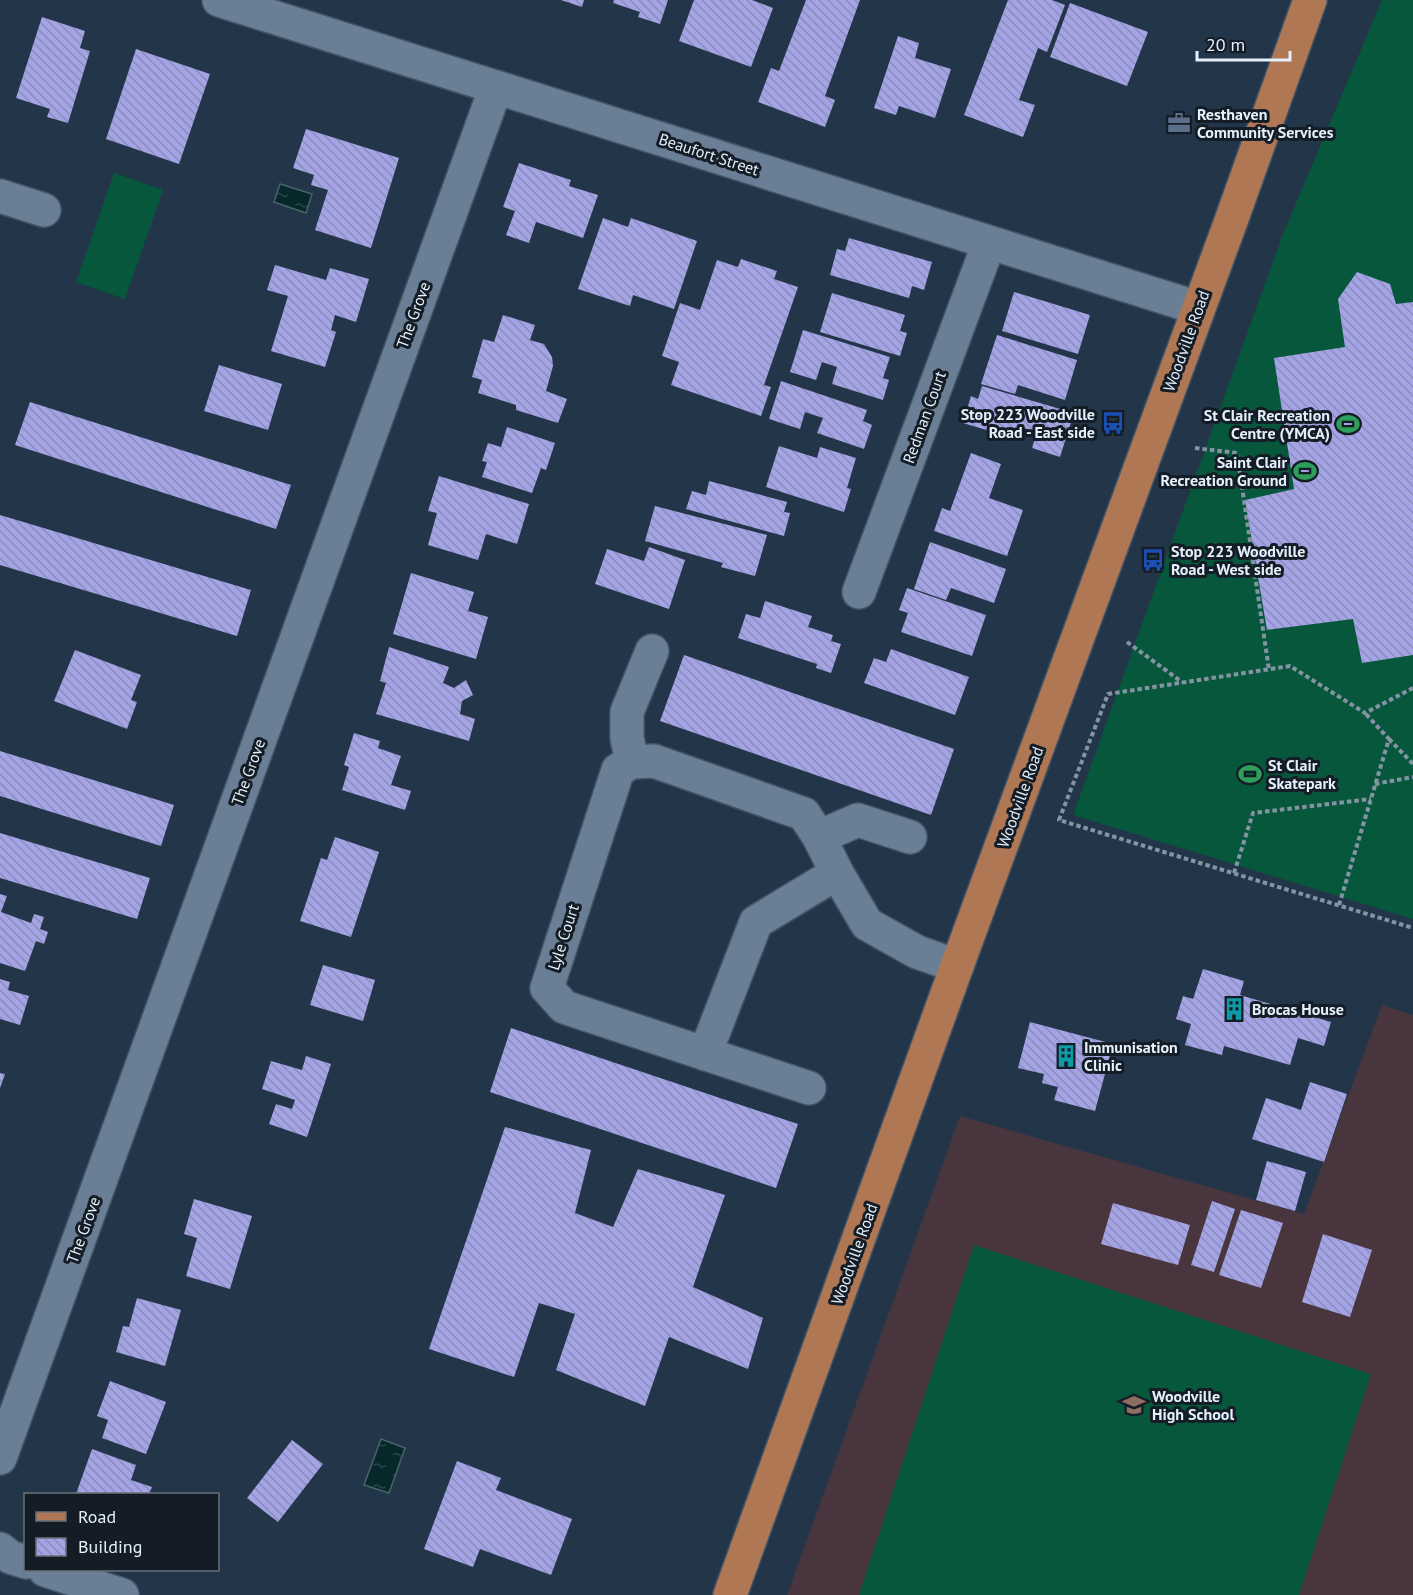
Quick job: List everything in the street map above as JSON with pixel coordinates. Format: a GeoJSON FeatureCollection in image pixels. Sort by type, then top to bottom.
{"type":"FeatureCollection","features":[{"type":"Feature","properties":{"kind":"main road","name":"Woodville Road"},"geometry":{"type":"LineString","coordinates":[[730,1595],[1310,0]]}},
{"type":"Feature","properties":{"kind":"street","name":"Beaufort Street"},"geometry":{"type":"LineString","coordinates":[[219,0],[1198,308]]}},
{"type":"Feature","properties":{"kind":"street","name":"The Grove"},"geometry":{"type":"LineString","coordinates":[[0,1458],[496,87]]}},
{"type":"Feature","properties":{"kind":"street"},"geometry":{"type":"LineString","coordinates":[[0,196],[44,210]]}},
{"type":"Feature","properties":{"kind":"street","name":"Redman Court"},"geometry":{"type":"LineString","coordinates":[[859,592],[989,243]]}},
{"type":"Feature","properties":{"kind":"street"},"geometry":{"type":"LineString","coordinates":[[652,651],[627,712],[627,738],[632,762],[654,761],[804,814],[867,924],[917,952],[957,966]]}},
{"type":"Feature","properties":{"kind":"street","name":"Lyle Court"},"geometry":{"type":"LineString","coordinates":[[632,762],[618,770],[547,988],[564,1007],[809,1089]]}},
{"type":"Feature","properties":{"kind":"street"},"geometry":{"type":"LineString","coordinates":[[819,837],[858,820],[910,837]]}},
{"type":"Feature","properties":{"kind":"street"},"geometry":{"type":"LineString","coordinates":[[705,1054],[756,922],[837,873]]}},
{"type":"Feature","properties":{"kind":"street"},"geometry":{"type":"LineString","coordinates":[[0,1549],[10,1557],[24,1561]]}},
{"type":"Feature","properties":{"kind":"street"},"geometry":{"type":"LineString","coordinates":[[51,1571],[122,1595]]}},
{"type":"Feature","properties":{"kind":"path"},"geometry":{"type":"LineString","coordinates":[[1196,448],[1237,453],[1269,670]]}},
{"type":"Feature","properties":{"kind":"path"},"geometry":{"type":"LineString","coordinates":[[1127,642],[1182,682]]}},
{"type":"Feature","properties":{"kind":"path"},"geometry":{"type":"LineString","coordinates":[[1413,764],[1365,713],[1290,666],[1108,693],[1059,820],[1413,928]]}},
{"type":"Feature","properties":{"kind":"path"},"geometry":{"type":"LineString","coordinates":[[1365,713],[1413,688]]}},
{"type":"Feature","properties":{"kind":"path"},"geometry":{"type":"LineString","coordinates":[[1339,905],[1389,739]]}},
{"type":"Feature","properties":{"kind":"path"},"geometry":{"type":"LineString","coordinates":[[1375,784],[1413,777]]}},
{"type":"Feature","properties":{"kind":"path"},"geometry":{"type":"LineString","coordinates":[[1234,873],[1253,813],[1371,800]]}},
{"type":"Feature","properties":{"kind":"shaded area","name":"Woodville High School"},"geometry":{"type":"Polygon","coordinates":[[[1382,1005],[1413,1015],[1413,1595],[787,1595],[960,1116],[1304,1214],[1382,1005]]]}},
{"type":"Feature","properties":{"kind":"green space","name":"Saint Clair Recreation Ground"},"geometry":{"type":"Polygon","coordinates":[[[1382,0],[1413,0],[1413,919],[1073,815],[1283,234],[1382,0]]]}},
{"type":"Feature","properties":{"kind":"green space"},"geometry":{"type":"Polygon","coordinates":[[[114,173],[163,190],[125,299],[76,282],[114,173]]]}},
{"type":"Feature","properties":{"kind":"green space"},"geometry":{"type":"Polygon","coordinates":[[[974,1245],[1371,1374],[1299,1595],[859,1595],[974,1245]]]}},
{"type":"Feature","properties":{"kind":"water"},"geometry":{"type":"Polygon","coordinates":[[[280,184],[312,194],[306,213],[274,202],[280,184]]]}},
{"type":"Feature","properties":{"kind":"water"},"geometry":{"type":"Polygon","coordinates":[[[381,1439],[405,1448],[389,1493],[364,1485],[381,1439]]]}},
{"type":"Feature","properties":{"kind":"building"},"geometry":{"type":"Polygon","coordinates":[[[561,0],[584,0],[582,7],[561,0]]]}},
{"type":"Feature","properties":{"kind":"building"},"geometry":{"type":"Polygon","coordinates":[[[614,0],[668,0],[660,24],[638,17],[640,12],[613,3],[614,0]]]}},
{"type":"Feature","properties":{"kind":"building"},"geometry":{"type":"Polygon","coordinates":[[[694,0],[752,0],[773,8],[751,67],[679,41],[694,0]]]}},
{"type":"Feature","properties":{"kind":"building"},"geometry":{"type":"Polygon","coordinates":[[[806,0],[860,0],[825,96],[835,100],[825,127],[758,102],[771,68],[779,71],[806,0]]]}},
{"type":"Feature","properties":{"kind":"building"},"geometry":{"type":"Polygon","coordinates":[[[1008,0],[1052,0],[1065,5],[1047,52],[1038,48],[1019,100],[1035,105],[1023,137],[964,115],[1008,0]]]}},
{"type":"Feature","properties":{"kind":"building"},"geometry":{"type":"Polygon","coordinates":[[[1070,3],[1148,32],[1127,86],[1050,57],[1070,3]]]}},
{"type":"Feature","properties":{"kind":"building"},"geometry":{"type":"Polygon","coordinates":[[[42,17],[85,31],[80,48],[90,51],[68,123],[47,117],[50,109],[16,98],[42,17]]]}},
{"type":"Feature","properties":{"kind":"building"},"geometry":{"type":"Polygon","coordinates":[[[898,36],[919,43],[915,58],[951,69],[935,118],[899,106],[896,115],[874,108],[898,36]]]}},
{"type":"Feature","properties":{"kind":"building"},"geometry":{"type":"Polygon","coordinates":[[[136,49],[210,74],[179,164],[106,139],[136,49]]]}},
{"type":"Feature","properties":{"kind":"building"},"geometry":{"type":"Polygon","coordinates":[[[306,129],[399,158],[371,248],[315,230],[328,190],[311,185],[314,175],[293,168],[306,129]]]}},
{"type":"Feature","properties":{"kind":"building"},"geometry":{"type":"Polygon","coordinates":[[[519,163],[571,180],[569,186],[598,195],[583,238],[536,222],[529,243],[506,235],[515,211],[503,207],[519,163]]]}},
{"type":"Feature","properties":{"kind":"building"},"geometry":{"type":"Polygon","coordinates":[[[603,218],[628,227],[631,218],[697,241],[674,309],[633,295],[630,306],[578,289],[603,218]]]}},
{"type":"Feature","properties":{"kind":"building"},"geometry":{"type":"Polygon","coordinates":[[[849,238],[932,262],[924,290],[912,286],[909,298],[830,275],[837,249],[845,251],[849,238]]]}},
{"type":"Feature","properties":{"kind":"building"},"geometry":{"type":"Polygon","coordinates":[[[741,259],[777,271],[774,279],[798,287],[764,385],[771,387],[761,416],[671,385],[679,362],[662,356],[680,303],[700,310],[717,260],[738,267],[741,259]]]}},
{"type":"Feature","properties":{"kind":"building"},"geometry":{"type":"Polygon","coordinates":[[[275,265],[326,280],[330,268],[369,279],[356,322],[335,315],[331,330],[336,332],[325,367],[271,351],[288,296],[267,290],[275,265]]]}},
{"type":"Feature","properties":{"kind":"building","name":"St Clair Recreation Centre (YMCA)"},"geometry":{"type":"Polygon","coordinates":[[[1357,272],[1390,284],[1396,304],[1413,302],[1413,655],[1362,663],[1353,619],[1267,630],[1245,500],[1294,489],[1274,358],[1345,347],[1338,299],[1357,272]]]}},
{"type":"Feature","properties":{"kind":"building"},"geometry":{"type":"Polygon","coordinates":[[[1014,292],[1090,315],[1078,354],[1002,331],[1014,292]]]}},
{"type":"Feature","properties":{"kind":"building"},"geometry":{"type":"Polygon","coordinates":[[[832,293],[905,315],[900,331],[907,333],[900,356],[820,332],[832,293]]]}},
{"type":"Feature","properties":{"kind":"building"},"geometry":{"type":"Polygon","coordinates":[[[503,315],[535,325],[530,340],[544,344],[552,357],[553,366],[546,391],[567,399],[558,423],[516,410],[516,405],[478,393],[482,380],[472,377],[483,339],[494,342],[503,315]]]}},
{"type":"Feature","properties":{"kind":"building"},"geometry":{"type":"Polygon","coordinates":[[[803,330],[890,357],[883,378],[889,380],[883,400],[832,384],[837,367],[822,362],[816,380],[790,372],[803,330]]]}},
{"type":"Feature","properties":{"kind":"building"},"geometry":{"type":"Polygon","coordinates":[[[997,335],[1077,360],[1065,400],[1018,385],[1015,394],[981,384],[997,335]]]}},
{"type":"Feature","properties":{"kind":"building"},"geometry":{"type":"Polygon","coordinates":[[[219,365],[282,384],[268,430],[204,411],[219,365]]]}},
{"type":"Feature","properties":{"kind":"building"},"geometry":{"type":"Polygon","coordinates":[[[781,381],[867,410],[863,421],[872,425],[864,449],[817,433],[823,418],[805,412],[800,429],[769,419],[781,381]]]}},
{"type":"Feature","properties":{"kind":"building"},"geometry":{"type":"Polygon","coordinates":[[[982,386],[1074,413],[1060,457],[1032,448],[1037,432],[1021,427],[1017,439],[963,423],[971,396],[978,399],[982,386]]]}},
{"type":"Feature","properties":{"kind":"building"},"geometry":{"type":"Polygon","coordinates":[[[30,402],[291,485],[276,529],[15,445],[30,402]]]}},
{"type":"Feature","properties":{"kind":"building"},"geometry":{"type":"Polygon","coordinates":[[[507,427],[555,443],[546,470],[541,468],[532,493],[482,477],[487,462],[482,461],[488,443],[501,447],[507,427]]]}},
{"type":"Feature","properties":{"kind":"building"},"geometry":{"type":"Polygon","coordinates":[[[779,446],[817,458],[820,447],[856,458],[847,488],[851,489],[844,512],[766,487],[779,446]]]}},
{"type":"Feature","properties":{"kind":"building"},"geometry":{"type":"Polygon","coordinates":[[[971,453],[1001,464],[989,498],[1023,510],[1007,556],[934,531],[942,508],[950,511],[971,453]]]}},
{"type":"Feature","properties":{"kind":"building"},"geometry":{"type":"Polygon","coordinates":[[[439,476],[529,504],[517,544],[486,534],[478,560],[428,545],[437,513],[428,511],[439,476]]]}},
{"type":"Feature","properties":{"kind":"building"},"geometry":{"type":"Polygon","coordinates":[[[709,481],[787,502],[784,512],[790,513],[784,536],[686,509],[692,491],[706,495],[709,481]]]}},
{"type":"Feature","properties":{"kind":"building"},"geometry":{"type":"Polygon","coordinates":[[[655,506],[767,535],[755,576],[721,567],[723,563],[645,541],[655,506]]]}},
{"type":"Feature","properties":{"kind":"building"},"geometry":{"type":"Polygon","coordinates":[[[0,515],[251,590],[237,636],[0,565],[0,515]]]}},
{"type":"Feature","properties":{"kind":"building"},"geometry":{"type":"Polygon","coordinates":[[[930,542],[1006,569],[994,603],[951,588],[946,600],[914,589],[930,542]]]}},
{"type":"Feature","properties":{"kind":"building"},"geometry":{"type":"Polygon","coordinates":[[[649,547],[685,560],[669,609],[595,584],[607,549],[644,561],[649,547]]]}},
{"type":"Feature","properties":{"kind":"building"},"geometry":{"type":"Polygon","coordinates":[[[411,573],[474,592],[468,611],[488,617],[476,659],[393,634],[411,573]]]}},
{"type":"Feature","properties":{"kind":"building"},"geometry":{"type":"Polygon","coordinates":[[[907,588],[986,615],[972,656],[901,632],[908,613],[899,610],[907,588]]]}},
{"type":"Feature","properties":{"kind":"building"},"geometry":{"type":"Polygon","coordinates":[[[765,601],[812,616],[808,627],[833,635],[831,641],[841,644],[831,673],[816,668],[817,664],[738,638],[746,614],[760,618],[765,601]]]}},
{"type":"Feature","properties":{"kind":"building"},"geometry":{"type":"Polygon","coordinates":[[[389,647],[449,667],[443,683],[454,688],[466,680],[473,695],[462,701],[460,714],[475,719],[469,741],[376,714],[386,683],[380,681],[389,647]]]}},
{"type":"Feature","properties":{"kind":"building"},"geometry":{"type":"Polygon","coordinates":[[[891,649],[969,677],[955,715],[864,683],[874,658],[886,662],[891,649]]]}},
{"type":"Feature","properties":{"kind":"building"},"geometry":{"type":"Polygon","coordinates":[[[75,650],[141,675],[131,700],[137,702],[127,729],[54,701],[75,650]]]}},
{"type":"Feature","properties":{"kind":"building"},"geometry":{"type":"Polygon","coordinates":[[[684,655],[954,749],[931,815],[660,721],[684,655]]]}},
{"type":"Feature","properties":{"kind":"building"},"geometry":{"type":"Polygon","coordinates":[[[354,733],[380,741],[378,748],[401,756],[391,785],[411,791],[405,810],[342,790],[349,767],[344,765],[354,733]]]}},
{"type":"Feature","properties":{"kind":"building"},"geometry":{"type":"Polygon","coordinates":[[[0,751],[174,805],[161,846],[0,796],[0,751]]]}},
{"type":"Feature","properties":{"kind":"building"},"geometry":{"type":"Polygon","coordinates":[[[0,833],[150,878],[137,919],[0,878],[0,833]]]}},
{"type":"Feature","properties":{"kind":"building"},"geometry":{"type":"Polygon","coordinates":[[[335,837],[379,852],[351,937],[300,921],[321,858],[327,860],[335,837]]]}},
{"type":"Feature","properties":{"kind":"building"},"geometry":{"type":"Polygon","coordinates":[[[0,894],[7,896],[1,912],[31,923],[34,914],[44,917],[40,929],[48,932],[44,944],[36,941],[25,971],[0,963],[0,894]]]}},
{"type":"Feature","properties":{"kind":"building"},"geometry":{"type":"Polygon","coordinates":[[[323,965],[375,980],[363,1021],[310,1005],[323,965]]]}},
{"type":"Feature","properties":{"kind":"building","name":"Brocas House"},"geometry":{"type":"Polygon","coordinates":[[[1203,969],[1244,981],[1240,995],[1331,1022],[1324,1046],[1298,1038],[1290,1065],[1224,1046],[1222,1055],[1185,1045],[1191,1024],[1176,1019],[1183,996],[1193,999],[1203,969]]]}},
{"type":"Feature","properties":{"kind":"building"},"geometry":{"type":"Polygon","coordinates":[[[0,979],[10,982],[8,990],[29,996],[20,1025],[0,1019],[0,979]]]}},
{"type":"Feature","properties":{"kind":"building","name":"Immunisation Clinic"},"geometry":{"type":"Polygon","coordinates":[[[1030,1022],[1113,1044],[1095,1111],[1054,1100],[1058,1087],[1042,1083],[1044,1074],[1018,1068],[1030,1022]]]}},
{"type":"Feature","properties":{"kind":"building"},"geometry":{"type":"Polygon","coordinates":[[[511,1028],[798,1124],[776,1188],[490,1092],[511,1028]]]}},
{"type":"Feature","properties":{"kind":"building"},"geometry":{"type":"Polygon","coordinates":[[[306,1056],[331,1064],[307,1137],[269,1124],[276,1104],[292,1109],[295,1100],[262,1089],[271,1061],[302,1070],[306,1056]]]}},
{"type":"Feature","properties":{"kind":"building"},"geometry":{"type":"Polygon","coordinates":[[[0,1073],[5,1074],[0,1088],[0,1073]]]}},
{"type":"Feature","properties":{"kind":"building"},"geometry":{"type":"Polygon","coordinates":[[[1310,1082],[1347,1094],[1324,1162],[1252,1139],[1266,1098],[1301,1110],[1310,1082]]]}},
{"type":"Feature","properties":{"kind":"building"},"geometry":{"type":"Polygon","coordinates":[[[505,1127],[591,1150],[575,1213],[613,1227],[638,1169],[725,1195],[693,1287],[763,1318],[748,1369],[669,1337],[645,1406],[556,1370],[575,1314],[539,1303],[514,1377],[429,1349],[505,1127]]]}},
{"type":"Feature","properties":{"kind":"building"},"geometry":{"type":"Polygon","coordinates":[[[1267,1161],[1306,1172],[1295,1211],[1256,1200],[1267,1161]]]}},
{"type":"Feature","properties":{"kind":"building"},"geometry":{"type":"Polygon","coordinates":[[[194,1199],[252,1216],[230,1289],[186,1276],[197,1238],[184,1234],[194,1199]]]}},
{"type":"Feature","properties":{"kind":"building"},"geometry":{"type":"Polygon","coordinates":[[[1212,1201],[1235,1209],[1214,1272],[1191,1265],[1212,1201]]]}},
{"type":"Feature","properties":{"kind":"building"},"geometry":{"type":"Polygon","coordinates":[[[1113,1203],[1190,1225],[1178,1265],[1101,1244],[1113,1203]]]}},
{"type":"Feature","properties":{"kind":"building"},"geometry":{"type":"Polygon","coordinates":[[[1241,1210],[1283,1223],[1261,1288],[1219,1275],[1241,1210]]]}},
{"type":"Feature","properties":{"kind":"building"},"geometry":{"type":"Polygon","coordinates":[[[1323,1234],[1372,1250],[1350,1317],[1302,1302],[1323,1234]]]}},
{"type":"Feature","properties":{"kind":"building"},"geometry":{"type":"Polygon","coordinates":[[[137,1298],[181,1310],[165,1366],[116,1352],[123,1326],[129,1327],[137,1298]]]}},
{"type":"Feature","properties":{"kind":"building"},"geometry":{"type":"Polygon","coordinates":[[[110,1381],[166,1402],[146,1454],[102,1438],[108,1420],[97,1416],[110,1381]]]}},
{"type":"Feature","properties":{"kind":"building"},"geometry":{"type":"Polygon","coordinates":[[[292,1440],[323,1464],[278,1522],[247,1498],[292,1440]]]}},
{"type":"Feature","properties":{"kind":"building"},"geometry":{"type":"Polygon","coordinates":[[[92,1449],[136,1465],[131,1480],[152,1487],[149,1493],[76,1493],[92,1449]]]}},
{"type":"Feature","properties":{"kind":"building"},"geometry":{"type":"Polygon","coordinates":[[[457,1461],[501,1478],[496,1490],[572,1519],[551,1575],[480,1549],[473,1567],[424,1549],[457,1461]]]}},
{"type":"Feature","properties":{"kind":"place","name":"Resthaven Community Services"},"geometry":{"type":"Point","coordinates":[1179,123]}},
{"type":"Feature","properties":{"kind":"place","name":"Stop 223 Woodville Road - East side"},"geometry":{"type":"Point","coordinates":[1113,423]}},
{"type":"Feature","properties":{"kind":"place","name":"St Clair Recreation Centre (YMCA)"},"geometry":{"type":"Point","coordinates":[1348,424]}},
{"type":"Feature","properties":{"kind":"place","name":"Saint Clair Recreation Ground"},"geometry":{"type":"Point","coordinates":[1305,471]}},
{"type":"Feature","properties":{"kind":"place","name":"Stop 223 Woodville Road - West side"},"geometry":{"type":"Point","coordinates":[1153,560]}},
{"type":"Feature","properties":{"kind":"place","name":"St Clair Skatepark"},"geometry":{"type":"Point","coordinates":[1250,774]}},
{"type":"Feature","properties":{"kind":"place","name":"Brocas House"},"geometry":{"type":"Point","coordinates":[1234,1009]}},
{"type":"Feature","properties":{"kind":"place","name":"Immunisation Clinic"},"geometry":{"type":"Point","coordinates":[1066,1056]}},
{"type":"Feature","properties":{"kind":"place","name":"Woodville High School"},"geometry":{"type":"Point","coordinates":[1134,1405]}}]}
